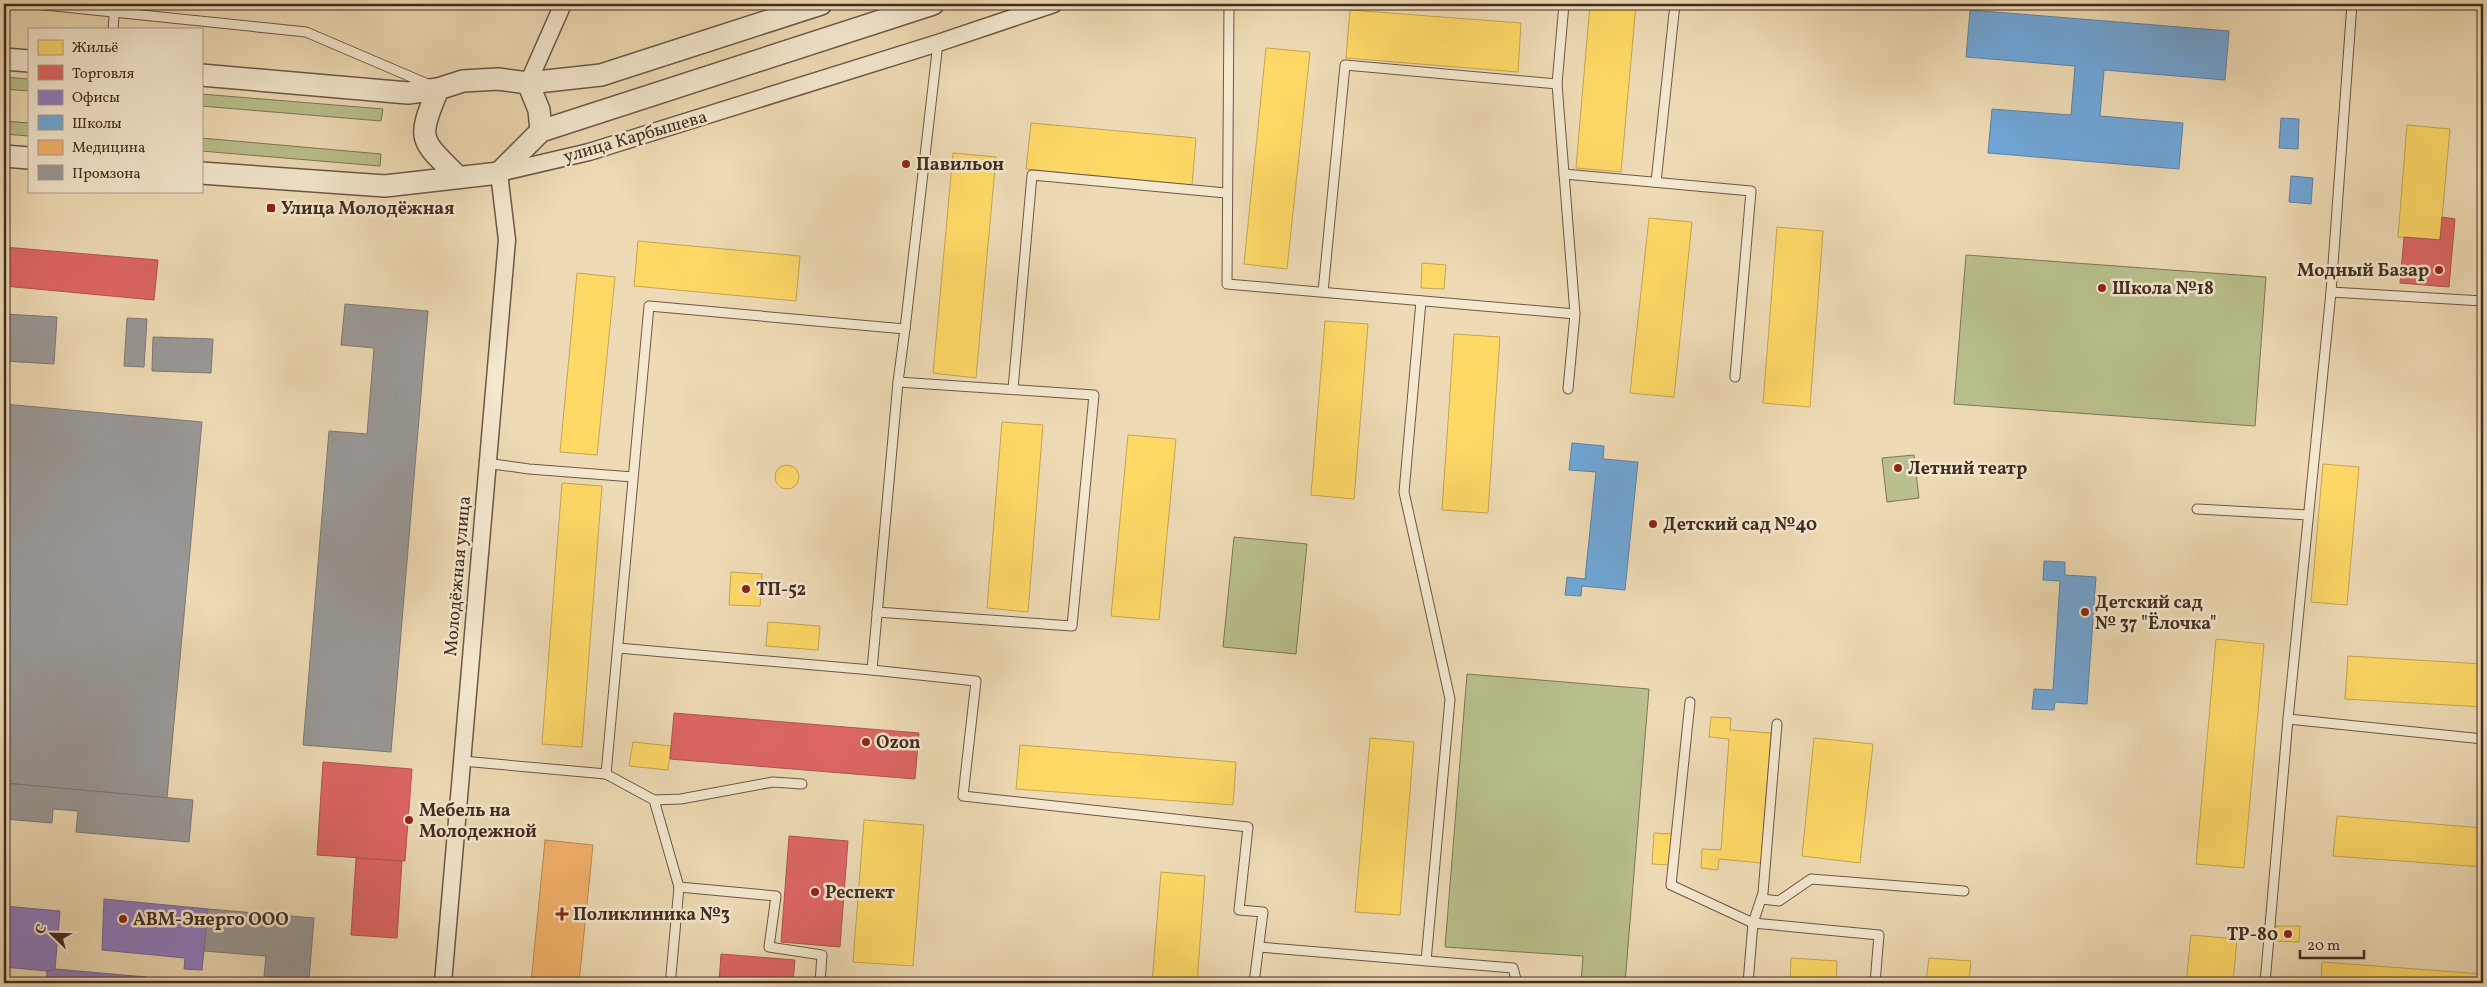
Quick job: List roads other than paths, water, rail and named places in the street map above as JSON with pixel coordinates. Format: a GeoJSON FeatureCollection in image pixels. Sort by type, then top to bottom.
{"type":"FeatureCollection","features":[{"type":"Feature","properties":{"kind":"street"},"geometry":{"type":"LineString","coordinates":[[499,172],[541,131],[539,110],[528,83],[562,4]]}},
{"type":"Feature","properties":{"kind":"street"},"geometry":{"type":"LineString","coordinates":[[202,75],[408,92],[438,88],[463,81],[489,80],[528,83],[601,76],[822,4]]}},
{"type":"Feature","properties":{"kind":"street","name":"улица Карбышева"},"geometry":{"type":"LineString","coordinates":[[541,131],[933,4]]}},
{"type":"Feature","properties":{"kind":"street","name":"улица Карбышева"},"geometry":{"type":"LineString","coordinates":[[202,173],[385,186],[499,172],[589,152],[938,43],[1054,4]]}},
{"type":"Feature","properties":{"kind":"street"},"geometry":{"type":"LineString","coordinates":[[4,59],[28,61]]}},
{"type":"Feature","properties":{"kind":"street"},"geometry":{"type":"LineString","coordinates":[[438,88],[423,130],[428,147],[458,177]]}},
{"type":"Feature","properties":{"kind":"street"},"geometry":{"type":"LineString","coordinates":[[4,156],[28,158]]}},
{"type":"Feature","properties":{"kind":"street","name":"Молодёжная улица"},"geometry":{"type":"LineString","coordinates":[[443,983],[486,463],[507,240],[499,172]]}},
{"type":"Feature","properties":{"kind":"lane"},"geometry":{"type":"LineString","coordinates":[[35,4],[115,8],[306,32],[438,88]]}},
{"type":"Feature","properties":{"kind":"lane"},"geometry":{"type":"LineString","coordinates":[[1229,4],[1226,193],[1227,284],[1574,314]]}},
{"type":"Feature","properties":{"kind":"lane"},"geometry":{"type":"LineString","coordinates":[[1564,4],[1557,84],[1574,314],[1568,389]]}},
{"type":"Feature","properties":{"kind":"lane"},"geometry":{"type":"LineString","coordinates":[[1656,182],[1675,4]]}},
{"type":"Feature","properties":{"kind":"lane"},"geometry":{"type":"LineString","coordinates":[[2265,983],[2288,719],[2330,292],[2352,4]]}},
{"type":"Feature","properties":{"kind":"lane"},"geometry":{"type":"LineString","coordinates":[[113,28],[115,8]]}},
{"type":"Feature","properties":{"kind":"lane"},"geometry":{"type":"LineString","coordinates":[[872,670],[898,382],[938,43]]}},
{"type":"Feature","properties":{"kind":"lane"},"geometry":{"type":"LineString","coordinates":[[1323,292],[1345,65],[1557,84]]}},
{"type":"Feature","properties":{"kind":"lane"},"geometry":{"type":"LineString","coordinates":[[1564,174],[1751,191],[1734,377]]}},
{"type":"Feature","properties":{"kind":"lane"},"geometry":{"type":"LineString","coordinates":[[1014,389],[1032,175],[1226,193]]}},
{"type":"Feature","properties":{"kind":"lane"},"geometry":{"type":"LineString","coordinates":[[2330,292],[2483,301]]}},
{"type":"Feature","properties":{"kind":"lane"},"geometry":{"type":"LineString","coordinates":[[1421,301],[1404,492],[1450,699],[1426,961]]}},
{"type":"Feature","properties":{"kind":"lane"},"geometry":{"type":"LineString","coordinates":[[606,774],[649,306],[905,329]]}},
{"type":"Feature","properties":{"kind":"lane"},"geometry":{"type":"LineString","coordinates":[[877,612],[1072,626],[1094,395],[898,382]]}},
{"type":"Feature","properties":{"kind":"lane"},"geometry":{"type":"LineString","coordinates":[[486,463],[529,469],[633,477]]}},
{"type":"Feature","properties":{"kind":"lane"},"geometry":{"type":"LineString","coordinates":[[2197,509],[2308,515]]}},
{"type":"Feature","properties":{"kind":"lane"},"geometry":{"type":"LineString","coordinates":[[618,648],[976,681],[963,796],[1248,827],[1239,910],[1263,912],[1254,983]]}},
{"type":"Feature","properties":{"kind":"lane"},"geometry":{"type":"LineString","coordinates":[[1690,702],[1671,885],[1753,923],[1879,934],[1875,983]]}},
{"type":"Feature","properties":{"kind":"lane"},"geometry":{"type":"LineString","coordinates":[[2288,719],[2483,738]]}},
{"type":"Feature","properties":{"kind":"lane"},"geometry":{"type":"LineString","coordinates":[[1748,983],[1753,923],[1762,899],[1777,724]]}},
{"type":"Feature","properties":{"kind":"lane"},"geometry":{"type":"LineString","coordinates":[[462,761],[606,774],[654,800],[681,798],[773,782],[802,784]]}},
{"type":"Feature","properties":{"kind":"lane"},"geometry":{"type":"LineString","coordinates":[[654,800],[679,887],[670,975]]}},
{"type":"Feature","properties":{"kind":"lane"},"geometry":{"type":"LineString","coordinates":[[1762,899],[1779,901],[1811,879],[1964,891]]}},
{"type":"Feature","properties":{"kind":"lane"},"geometry":{"type":"LineString","coordinates":[[679,887],[776,896],[770,947],[822,955],[820,983]]}},
{"type":"Feature","properties":{"kind":"lane"},"geometry":{"type":"LineString","coordinates":[[1259,947],[1513,968],[1517,983]]}},
{"type":"Feature","properties":{"kind":"place","name":"Павильон"},"geometry":{"type":"Point","coordinates":[906,164]}},
{"type":"Feature","properties":{"kind":"place","name":"Улица Молодёжная"},"geometry":{"type":"Point","coordinates":[271,208]}},
{"type":"Feature","properties":{"kind":"place","name":"Модный Базар"},"geometry":{"type":"Point","coordinates":[2439,270]}},
{"type":"Feature","properties":{"kind":"place","name":"Школа №18"},"geometry":{"type":"Point","coordinates":[2102,288]}},
{"type":"Feature","properties":{"kind":"place","name":"Летний театр"},"geometry":{"type":"Point","coordinates":[1898,468]}},
{"type":"Feature","properties":{"kind":"place","name":"Детский сад №40"},"geometry":{"type":"Point","coordinates":[1653,524]}},
{"type":"Feature","properties":{"kind":"place","name":"ТП-52"},"geometry":{"type":"Point","coordinates":[746,589]}},
{"type":"Feature","properties":{"kind":"place","name":"Детский сад № 37 \"Ёлочка\""},"geometry":{"type":"Point","coordinates":[2085,612]}},
{"type":"Feature","properties":{"kind":"place","name":"Ozon"},"geometry":{"type":"Point","coordinates":[866,742]}},
{"type":"Feature","properties":{"kind":"place","name":"Мебель на Молодежной"},"geometry":{"type":"Point","coordinates":[409,820]}},
{"type":"Feature","properties":{"kind":"place","name":"Респект"},"geometry":{"type":"Point","coordinates":[815,892]}},
{"type":"Feature","properties":{"kind":"place","name":"Поликлиника №3"},"geometry":{"type":"Point","coordinates":[562,914]}},
{"type":"Feature","properties":{"kind":"place","name":"АВМ-Энерго ООО"},"geometry":{"type":"Point","coordinates":[123,919]}},
{"type":"Feature","properties":{"kind":"place","name":"ТР-80"},"geometry":{"type":"Point","coordinates":[2288,934]}}]}
